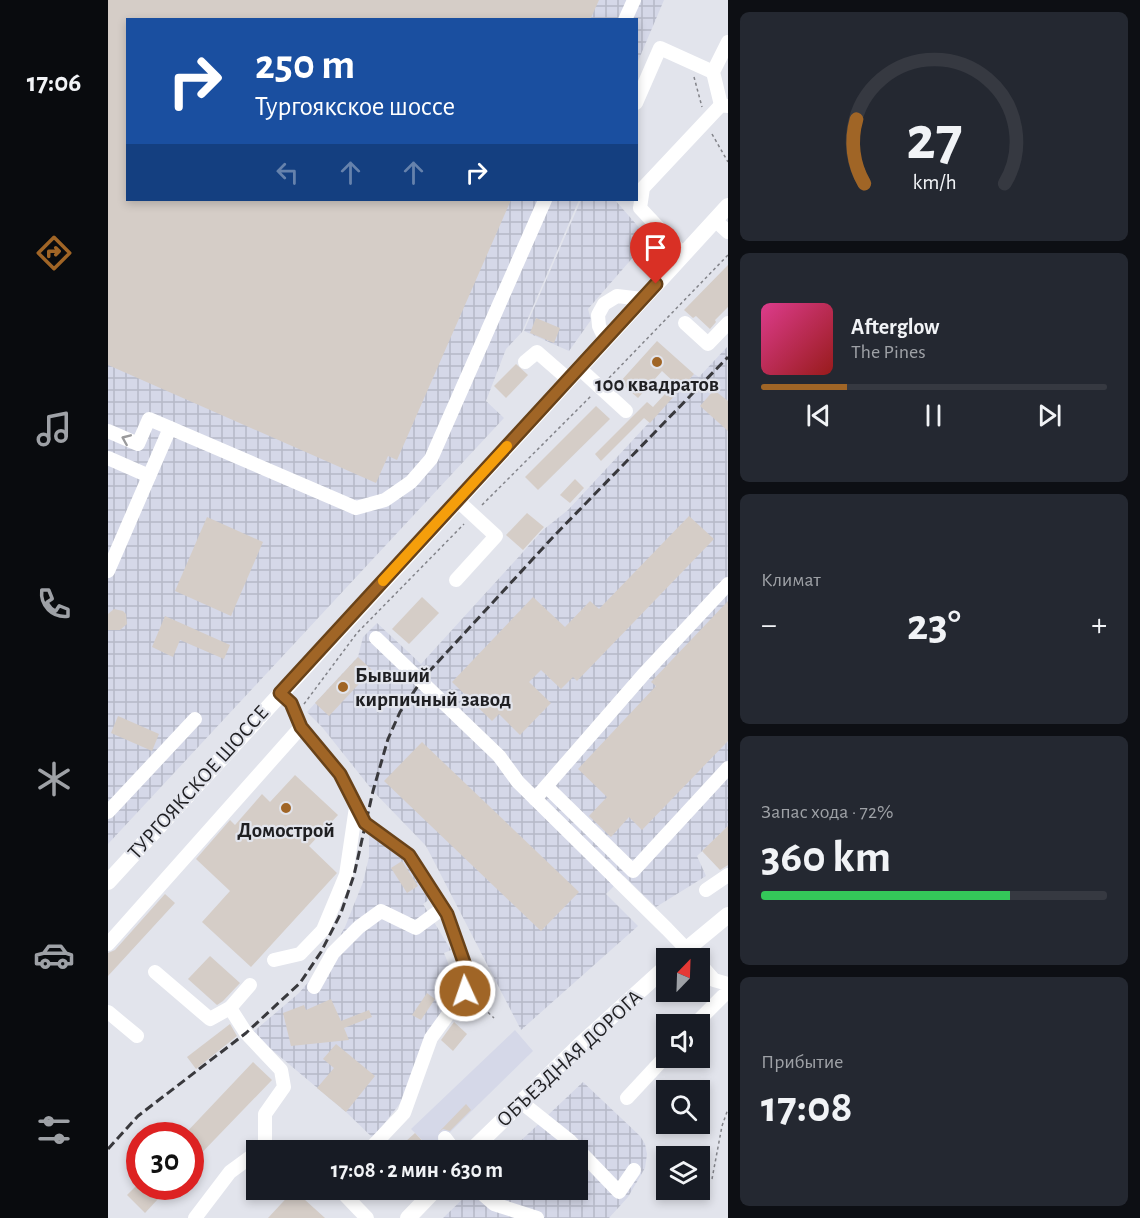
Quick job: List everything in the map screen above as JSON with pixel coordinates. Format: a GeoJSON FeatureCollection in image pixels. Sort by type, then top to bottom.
{"type":"FeatureCollection","features":[{"type":"Feature","properties":{"kind":"main road","name":"ТУРГОЯКСКОЕ ШОССЕ"},"geometry":{"type":"LineString","coordinates":[[108,882],[728,206]]}},
{"type":"Feature","properties":{"kind":"main road"},"geometry":{"type":"LineString","coordinates":[[688,948],[728,915]]}},
{"type":"Feature","properties":{"kind":"main road","name":"ОБЪЕЗДНАЯ ДОРОГА"},"geometry":{"type":"LineString","coordinates":[[482,1140],[656,976]]}},
{"type":"Feature","properties":{"kind":"main road"},"geometry":{"type":"LineString","coordinates":[[408,1218],[425,1200]]}},
{"type":"Feature","properties":{"kind":"street"},"geometry":{"type":"LineString","coordinates":[[626,18],[634,0]]}},
{"type":"Feature","properties":{"kind":"street"},"geometry":{"type":"LineString","coordinates":[[683,254],[640,208],[643,188],[724,106],[714,72],[728,42]]}},
{"type":"Feature","properties":{"kind":"street"},"geometry":{"type":"LineString","coordinates":[[638,98],[660,48],[714,72]]}},
{"type":"Feature","properties":{"kind":"street"},"geometry":{"type":"LineString","coordinates":[[108,431],[138,444],[148,419],[356,508],[385,500],[411,482],[431,459],[545,201]]}},
{"type":"Feature","properties":{"kind":"street"},"geometry":{"type":"LineString","coordinates":[[715,220],[728,232]]}},
{"type":"Feature","properties":{"kind":"street"},"geometry":{"type":"LineString","coordinates":[[605,339],[599,326],[598,315],[604,304],[617,296],[642,299]]}},
{"type":"Feature","properties":{"kind":"street"},"geometry":{"type":"LineString","coordinates":[[685,323],[708,344],[728,323]]}},
{"type":"Feature","properties":{"kind":"street"},"geometry":{"type":"LineString","coordinates":[[525,362],[537,352],[600,387],[626,411]]}},
{"type":"Feature","properties":{"kind":"street"},"geometry":{"type":"LineString","coordinates":[[108,571],[170,428]]}},
{"type":"Feature","properties":{"kind":"street"},"geometry":{"type":"LineString","coordinates":[[108,458],[149,476]]}},
{"type":"Feature","properties":{"kind":"street"},"geometry":{"type":"LineString","coordinates":[[456,580],[496,536],[457,500]]}},
{"type":"Feature","properties":{"kind":"street"},"geometry":{"type":"LineString","coordinates":[[535,799],[643,675],[728,584]]}},
{"type":"Feature","properties":{"kind":"street"},"geometry":{"type":"LineString","coordinates":[[376,638],[499,756],[518,782],[686,948]]}},
{"type":"Feature","properties":{"kind":"street"},"geometry":{"type":"LineString","coordinates":[[280,693],[291,703],[299,721],[340,774],[365,823],[409,855],[443,908],[466,968],[465,991],[431,1038],[404,1113],[378,1140]]}},
{"type":"Feature","properties":{"kind":"street"},"geometry":{"type":"LineString","coordinates":[[108,812],[195,720]]}},
{"type":"Feature","properties":{"kind":"street"},"geometry":{"type":"LineString","coordinates":[[108,944],[299,721]]}},
{"type":"Feature","properties":{"kind":"street"},"geometry":{"type":"LineString","coordinates":[[547,787],[633,871],[728,768]]}},
{"type":"Feature","properties":{"kind":"street"},"geometry":{"type":"LineString","coordinates":[[274,960],[300,954],[322,930],[346,875],[357,807]]}},
{"type":"Feature","properties":{"kind":"street"},"geometry":{"type":"LineString","coordinates":[[706,890],[728,875]]}},
{"type":"Feature","properties":{"kind":"street"},"geometry":{"type":"LineString","coordinates":[[314,987],[333,953],[359,927],[381,911],[416,928],[443,908]]}},
{"type":"Feature","properties":{"kind":"street"},"geometry":{"type":"LineString","coordinates":[[155,972],[210,1019],[230,1008],[250,985]]}},
{"type":"Feature","properties":{"kind":"street"},"geometry":{"type":"LineString","coordinates":[[703,1014],[723,990],[710,975]]}},
{"type":"Feature","properties":{"kind":"street"},"geometry":{"type":"LineString","coordinates":[[230,1008],[246,1033],[281,1070],[284,1087],[265,1114],[261,1140]]}},
{"type":"Feature","properties":{"kind":"street"},"geometry":{"type":"LineString","coordinates":[[108,1012],[137,1036]]}},
{"type":"Feature","properties":{"kind":"street"},"geometry":{"type":"LineString","coordinates":[[627,1098],[656,1067]]}},
{"type":"Feature","properties":{"kind":"street"},"geometry":{"type":"LineString","coordinates":[[520,1102],[570,1141],[619,1192],[634,1170]]}},
{"type":"Feature","properties":{"kind":"street"},"geometry":{"type":"LineString","coordinates":[[195,1218],[230,1172],[246,1160]]}},
{"type":"Feature","properties":{"kind":"street"},"geometry":{"type":"LineString","coordinates":[[350,1200],[367,1218]]}},
{"type":"Feature","properties":{"kind":"street"},"geometry":{"type":"LineString","coordinates":[[489,1200],[494,1204],[537,1218]]}},
{"type":"Feature","properties":{"kind":"path"},"geometry":{"type":"LineString","coordinates":[[299,721],[357,633],[728,255]]}},
{"type":"Feature","properties":{"kind":"path"},"geometry":{"type":"LineString","coordinates":[[465,991],[494,1018]]}},
{"type":"Feature","properties":{"kind":"path"},"geometry":{"type":"LineString","coordinates":[[712,1179],[722,1126],[728,1108]]}},
{"type":"Feature","properties":{"kind":"shaded area"},"geometry":{"type":"Polygon","coordinates":[[[108,0],[664,0],[638,61],[638,18],[126,18],[126,201],[579,201],[522,332],[506,349],[486,401],[504,418],[108,844],[108,0]]]}},
{"type":"Feature","properties":{"kind":"shaded area"},"geometry":{"type":"Polygon","coordinates":[[[581,201],[616,201],[649,239],[588,309],[591,320],[569,351],[524,331],[581,201]]]}},
{"type":"Feature","properties":{"kind":"shaded area"},"geometry":{"type":"Polygon","coordinates":[[[727,347],[728,826],[697,856],[706,876],[656,907],[624,876],[606,894],[638,926],[521,1030],[426,846],[373,791],[322,727],[307,712],[358,657],[363,637],[377,623],[421,664],[543,530],[568,510],[694,374],[699,377],[727,347]]]}},
{"type":"Feature","properties":{"kind":"shaded area"},"geometry":{"type":"Polygon","coordinates":[[[369,833],[394,847],[430,899],[423,904],[451,950],[444,953],[459,990],[405,1097],[373,1138],[346,1112],[252,1033],[299,993],[322,966],[345,927],[363,882],[369,857],[369,833]]]}},
{"type":"Feature","properties":{"kind":"shaded area"},"geometry":{"type":"Polygon","coordinates":[[[515,1030],[533,1051],[442,1140],[422,1140],[411,1129],[515,1030]]]}},
{"type":"Feature","properties":{"kind":"shaded area"},"geometry":{"type":"Polygon","coordinates":[[[583,1082],[640,1136],[647,1154],[645,1168],[628,1197],[609,1218],[443,1218],[462,1200],[588,1200],[588,1140],[522,1140],[583,1082]]]}},
{"type":"Feature","properties":{"kind":"building"},"geometry":{"type":"Polygon","coordinates":[[[108,0],[599,0],[591,18],[126,18],[126,201],[511,201],[397,460],[388,456],[376,483],[108,365],[108,0]]]}},
{"type":"Feature","properties":{"kind":"building"},"geometry":{"type":"Polygon","coordinates":[[[728,265],[728,307],[715,320],[716,322],[710,329],[696,316],[693,318],[684,310],[728,265]]]}},
{"type":"Feature","properties":{"kind":"building"},"geometry":{"type":"Polygon","coordinates":[[[536,318],[560,328],[554,343],[530,333],[536,318]]]}},
{"type":"Feature","properties":{"kind":"building"},"geometry":{"type":"Polygon","coordinates":[[[657,341],[694,374],[650,423],[644,418],[601,461],[595,454],[647,402],[653,407],[675,383],[662,371],[638,398],[620,382],[657,341]]]}},
{"type":"Feature","properties":{"kind":"building"},"geometry":{"type":"Polygon","coordinates":[[[516,364],[528,375],[506,398],[494,386],[516,364]]]}},
{"type":"Feature","properties":{"kind":"building"},"geometry":{"type":"Polygon","coordinates":[[[714,390],[728,401],[728,431],[700,406],[714,390]]]}},
{"type":"Feature","properties":{"kind":"building"},"geometry":{"type":"Polygon","coordinates":[[[596,406],[610,419],[538,490],[525,477],[596,406]]]}},
{"type":"Feature","properties":{"kind":"building"},"geometry":{"type":"Polygon","coordinates":[[[575,479],[584,488],[570,503],[560,495],[575,479]]]}},
{"type":"Feature","properties":{"kind":"building"},"geometry":{"type":"Polygon","coordinates":[[[527,513],[544,527],[523,550],[506,535],[527,513]]]}},
{"type":"Feature","properties":{"kind":"building"},"geometry":{"type":"Polygon","coordinates":[[[689,516],[714,539],[577,681],[573,677],[561,689],[541,670],[529,682],[551,703],[520,735],[499,714],[492,721],[452,682],[533,597],[565,627],[590,601],[599,609],[689,516]]]}},
{"type":"Feature","properties":{"kind":"building"},"geometry":{"type":"Polygon","coordinates":[[[207,517],[263,542],[231,616],[175,591],[207,517]]]}},
{"type":"Feature","properties":{"kind":"building"},"geometry":{"type":"Polygon","coordinates":[[[422,597],[439,613],[409,644],[392,629],[422,597]]]}},
{"type":"Feature","properties":{"kind":"building"},"geometry":{"type":"Polygon","coordinates":[[[728,601],[728,741],[642,830],[629,817],[611,837],[589,816],[607,797],[578,769],[656,686],[651,682],[728,601]]]}},
{"type":"Feature","properties":{"kind":"building"},"geometry":{"type":"Polygon","coordinates":[[[114,609],[126,614],[127,624],[120,630],[108,630],[108,614],[114,609]]]}},
{"type":"Feature","properties":{"kind":"building"},"geometry":{"type":"Polygon","coordinates":[[[165,616],[230,645],[224,659],[180,640],[173,657],[152,647],[165,616]]]}},
{"type":"Feature","properties":{"kind":"building","name":"Бывший кирпичный завод"},"geometry":{"type":"Polygon","coordinates":[[[358,657],[372,670],[329,716],[315,703],[358,657]]]}},
{"type":"Feature","properties":{"kind":"building"},"geometry":{"type":"Polygon","coordinates":[[[118,716],[159,734],[152,751],[111,733],[118,716]]]}},
{"type":"Feature","properties":{"kind":"building"},"geometry":{"type":"Polygon","coordinates":[[[422,742],[579,892],[541,931],[384,781],[422,742]]]}},
{"type":"Feature","properties":{"kind":"building"},"geometry":{"type":"Polygon","coordinates":[[[295,775],[338,815],[309,846],[337,873],[251,967],[202,922],[230,891],[196,859],[230,820],[235,825],[262,794],[270,802],[295,775]]]}},
{"type":"Feature","properties":{"kind":"building"},"geometry":{"type":"Polygon","coordinates":[[[728,826],[728,865],[720,870],[702,851],[728,826]]]}},
{"type":"Feature","properties":{"kind":"building"},"geometry":{"type":"Polygon","coordinates":[[[402,861],[418,886],[407,893],[391,868],[402,861]]]}},
{"type":"Feature","properties":{"kind":"building"},"geometry":{"type":"Polygon","coordinates":[[[165,894],[175,903],[108,976],[108,953],[115,950],[165,894]]]}},
{"type":"Feature","properties":{"kind":"building"},"geometry":{"type":"Polygon","coordinates":[[[210,956],[240,983],[217,1005],[188,979],[210,956]]]}},
{"type":"Feature","properties":{"kind":"building"},"geometry":{"type":"Polygon","coordinates":[[[427,993],[435,999],[421,1020],[412,1015],[427,993]]]}},
{"type":"Feature","properties":{"kind":"building"},"geometry":{"type":"Polygon","coordinates":[[[331,999],[341,1021],[369,1010],[372,1017],[344,1028],[349,1040],[291,1046],[283,1013],[304,1005],[306,1010],[331,999]]]}},
{"type":"Feature","properties":{"kind":"building"},"geometry":{"type":"Polygon","coordinates":[[[454,1022],[467,1034],[453,1051],[441,1040],[454,1022]]]}},
{"type":"Feature","properties":{"kind":"building"},"geometry":{"type":"Polygon","coordinates":[[[230,1024],[237,1036],[196,1069],[187,1057],[230,1024]]]}},
{"type":"Feature","properties":{"kind":"building"},"geometry":{"type":"Polygon","coordinates":[[[336,1044],[375,1076],[346,1112],[317,1088],[334,1068],[323,1059],[336,1044]]]}},
{"type":"Feature","properties":{"kind":"building"},"geometry":{"type":"Polygon","coordinates":[[[253,1062],[272,1080],[204,1150],[204,1122],[196,1122],[253,1062]]]}},
{"type":"Feature","properties":{"kind":"building"},"geometry":{"type":"Polygon","coordinates":[[[466,1104],[471,1110],[450,1131],[443,1129],[438,1133],[466,1104]]]}},
{"type":"Feature","properties":{"kind":"building"},"geometry":{"type":"Polygon","coordinates":[[[415,1133],[421,1140],[407,1140],[415,1133]]]}},
{"type":"Feature","properties":{"kind":"building"},"geometry":{"type":"Polygon","coordinates":[[[132,1200],[157,1200],[145,1213],[132,1200]]]}},
{"type":"Feature","properties":{"kind":"building"},"geometry":{"type":"Polygon","coordinates":[[[285,1200],[305,1200],[325,1218],[268,1218],[285,1200]]]}},
{"type":"Feature","properties":{"kind":"railway"},"geometry":{"type":"LineString","coordinates":[[108,1149],[138,1116],[246,1033],[300,983],[321,952],[341,913],[354,875],[373,791],[388,739],[400,712],[424,677],[554,536],[728,357]]}},
{"type":"Feature","properties":{"kind":"slow traffic"},"geometry":{"type":"LineString","coordinates":[[383,581],[507,446]]}},
{"type":"Feature","properties":{"kind":"place","name":"100 квадратов"},"geometry":{"type":"Point","coordinates":[657,362]}},
{"type":"Feature","properties":{"kind":"place","name":"Бывший кирпичный завод"},"geometry":{"type":"Point","coordinates":[343,687]}},
{"type":"Feature","properties":{"kind":"place","name":"Домострой"},"geometry":{"type":"Point","coordinates":[286,808]}},
{"type":"Feature","properties":{"kind":"route"},"geometry":{"type":"LineString","coordinates":[[465,991],[466,968],[447,914],[409,855],[365,823],[340,774],[301,727],[291,703],[280,693],[656,284]]}}]}
